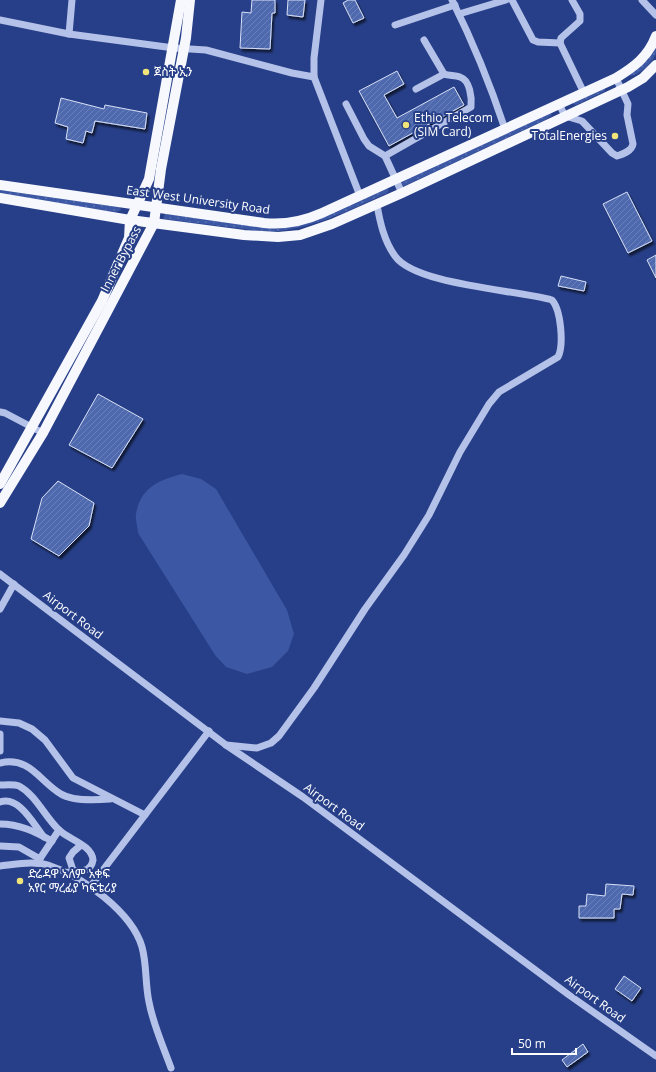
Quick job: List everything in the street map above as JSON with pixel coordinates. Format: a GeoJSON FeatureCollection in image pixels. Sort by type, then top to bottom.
{"type":"FeatureCollection","features":[{"type":"Feature","properties":{"kind":"main road","name":"Inner Bypass"},"geometry":{"type":"LineString","coordinates":[[0,503],[43,433],[154,223],[179,48],[181,0]]}},
{"type":"Feature","properties":{"kind":"main road","name":"Inner Bypass"},"geometry":{"type":"LineString","coordinates":[[0,484],[102,301],[129,238],[130,220],[149,179],[190,0]]}},
{"type":"Feature","properties":{"kind":"main road","name":"East West University Road"},"geometry":{"type":"LineString","coordinates":[[0,185],[251,222],[276,223],[311,218],[616,78],[632,69],[642,60],[656,36]]}},
{"type":"Feature","properties":{"kind":"main road"},"geometry":{"type":"LineString","coordinates":[[0,198],[154,223],[278,237],[300,235],[332,224],[402,193],[622,89],[643,78],[656,65]]}},
{"type":"Feature","properties":{"kind":"street"},"geometry":{"type":"LineString","coordinates":[[69,34],[72,0]]}},
{"type":"Feature","properties":{"kind":"street"},"geometry":{"type":"LineString","coordinates":[[321,0],[314,58],[314,77],[360,196]]}},
{"type":"Feature","properties":{"kind":"street"},"geometry":{"type":"LineString","coordinates":[[459,14],[506,0]]}},
{"type":"Feature","properties":{"kind":"street"},"geometry":{"type":"LineString","coordinates":[[512,0],[532,40],[538,42],[560,43]]}},
{"type":"Feature","properties":{"kind":"street"},"geometry":{"type":"LineString","coordinates":[[572,0],[580,14],[580,21],[561,38],[560,43],[584,93]]}},
{"type":"Feature","properties":{"kind":"street"},"geometry":{"type":"LineString","coordinates":[[642,0],[656,15]]}},
{"type":"Feature","properties":{"kind":"street"},"geometry":{"type":"LineString","coordinates":[[396,25],[453,3],[472,41],[489,82],[505,129]]}},
{"type":"Feature","properties":{"kind":"street"},"geometry":{"type":"LineString","coordinates":[[0,20],[69,34],[206,50],[292,74],[314,77]]}},
{"type":"Feature","properties":{"kind":"street"},"geometry":{"type":"LineString","coordinates":[[424,40],[444,74]]}},
{"type":"Feature","properties":{"kind":"street"},"geometry":{"type":"LineString","coordinates":[[385,156],[472,106],[470,91],[463,78],[444,74],[416,89]]}},
{"type":"Feature","properties":{"kind":"street"},"geometry":{"type":"LineString","coordinates":[[559,104],[565,116],[582,122],[612,153],[617,156],[623,154],[632,147],[633,144],[627,116],[628,104],[616,78]]}},
{"type":"Feature","properties":{"kind":"street"},"geometry":{"type":"LineString","coordinates":[[346,104],[369,146],[385,156],[402,193]]}},
{"type":"Feature","properties":{"kind":"street"},"geometry":{"type":"LineString","coordinates":[[226,745],[257,748],[271,743],[279,736],[314,688],[365,609],[404,555],[429,515],[460,452],[489,404],[499,392],[558,357],[562,351],[559,322],[552,300],[439,280],[409,267],[395,257],[381,225],[377,204]]}},
{"type":"Feature","properties":{"kind":"street"},"geometry":{"type":"LineString","coordinates":[[0,412],[5,413],[43,433]]}},
{"type":"Feature","properties":{"kind":"street","name":"Airport Road"},"geometry":{"type":"LineString","coordinates":[[0,574],[226,745],[302,797],[582,1004],[656,1056]]}},
{"type":"Feature","properties":{"kind":"street"},"geometry":{"type":"LineString","coordinates":[[0,609],[14,584]]}},
{"type":"Feature","properties":{"kind":"street"},"geometry":{"type":"LineString","coordinates":[[0,721],[20,723],[32,728],[45,740],[73,778],[145,815]]}},
{"type":"Feature","properties":{"kind":"street"},"geometry":{"type":"LineString","coordinates":[[90,887],[209,731]]}},
{"type":"Feature","properties":{"kind":"street"},"geometry":{"type":"LineString","coordinates":[[0,734],[0,751]]}},
{"type":"Feature","properties":{"kind":"street"},"geometry":{"type":"LineString","coordinates":[[0,763],[15,762],[33,770],[57,792],[65,796],[93,800],[112,799]]}},
{"type":"Feature","properties":{"kind":"street"},"geometry":{"type":"LineString","coordinates":[[0,785],[10,784],[23,789],[46,813],[59,830],[81,845],[93,857],[92,864],[84,871],[70,872]]}},
{"type":"Feature","properties":{"kind":"street"},"geometry":{"type":"LineString","coordinates":[[0,802],[9,800],[17,804],[44,837]]}},
{"type":"Feature","properties":{"kind":"street"},"geometry":{"type":"LineString","coordinates":[[0,824],[9,824],[30,829],[52,841]]}},
{"type":"Feature","properties":{"kind":"street"},"geometry":{"type":"LineString","coordinates":[[38,862],[59,830]]}},
{"type":"Feature","properties":{"kind":"street"},"geometry":{"type":"LineString","coordinates":[[70,872],[69,858],[81,845]]}},
{"type":"Feature","properties":{"kind":"street"},"geometry":{"type":"LineString","coordinates":[[0,846],[19,847],[38,862]]}},
{"type":"Feature","properties":{"kind":"street"},"geometry":{"type":"LineString","coordinates":[[0,866],[38,862],[70,872],[111,902],[126,917],[142,946],[151,1015],[171,1068]]}},
{"type":"Feature","properties":{"kind":"shaded area"},"geometry":{"type":"Polygon","coordinates":[[[656,43],[656,53],[646,68],[630,76],[656,43]]]}},
{"type":"Feature","properties":{"kind":"shaded area"},"geometry":{"type":"Polygon","coordinates":[[[605,88],[605,91],[576,105],[573,104],[573,101],[605,88]]]}},
{"type":"Feature","properties":{"kind":"shaded area"},"geometry":{"type":"Polygon","coordinates":[[[550,112],[552,115],[545,120],[404,186],[400,183],[401,181],[550,112]]]}},
{"type":"Feature","properties":{"kind":"shaded area"},"geometry":{"type":"Polygon","coordinates":[[[386,188],[389,190],[387,193],[344,212],[315,223],[284,230],[268,232],[163,219],[165,214],[279,226],[386,188]]]}},
{"type":"Feature","properties":{"kind":"shaded area"},"geometry":{"type":"Polygon","coordinates":[[[0,190],[120,207],[121,210],[116,212],[0,195],[0,190]]]}},
{"type":"Feature","properties":{"kind":"shaded area"},"geometry":{"type":"Polygon","coordinates":[[[182,474],[201,479],[216,489],[287,610],[294,634],[288,651],[272,667],[247,674],[226,667],[215,655],[138,533],[136,514],[138,505],[146,492],[158,482],[182,474]]]}},
{"type":"Feature","properties":{"kind":"building"},"geometry":{"type":"Polygon","coordinates":[[[252,0],[275,0],[275,13],[272,13],[270,49],[240,48],[242,12],[251,13],[252,0]]]}},
{"type":"Feature","properties":{"kind":"building"},"geometry":{"type":"Polygon","coordinates":[[[288,0],[305,0],[303,17],[287,15],[288,0]]]}},
{"type":"Feature","properties":{"kind":"building"},"geometry":{"type":"Polygon","coordinates":[[[348,0],[355,0],[364,18],[353,23],[343,3],[348,0]]]}},
{"type":"Feature","properties":{"kind":"building"},"geometry":{"type":"Polygon","coordinates":[[[397,71],[404,84],[384,95],[397,118],[454,87],[464,105],[389,146],[359,91],[397,71]]]}},
{"type":"Feature","properties":{"kind":"building"},"geometry":{"type":"Polygon","coordinates":[[[61,98],[104,109],[105,105],[147,113],[145,129],[95,121],[92,133],[86,131],[83,143],[66,139],[68,127],[55,123],[61,98]]]}},
{"type":"Feature","properties":{"kind":"building"},"geometry":{"type":"Polygon","coordinates":[[[627,192],[652,241],[628,253],[603,204],[627,192]]]}},
{"type":"Feature","properties":{"kind":"building"},"geometry":{"type":"Polygon","coordinates":[[[656,255],[656,278],[647,260],[656,255]]]}},
{"type":"Feature","properties":{"kind":"building"},"geometry":{"type":"Polygon","coordinates":[[[561,276],[586,282],[584,291],[558,286],[561,276]]]}},
{"type":"Feature","properties":{"kind":"building"},"geometry":{"type":"Polygon","coordinates":[[[98,394],[143,419],[112,468],[69,445],[98,394]]]}},
{"type":"Feature","properties":{"kind":"building"},"geometry":{"type":"Polygon","coordinates":[[[58,481],[94,503],[89,526],[59,556],[31,539],[42,498],[58,481]]]}},
{"type":"Feature","properties":{"kind":"building"},"geometry":{"type":"Polygon","coordinates":[[[606,884],[634,886],[633,895],[622,894],[620,909],[614,909],[614,918],[579,918],[579,906],[586,906],[587,894],[605,896],[606,884]]]}},
{"type":"Feature","properties":{"kind":"building"},"geometry":{"type":"Polygon","coordinates":[[[624,976],[641,988],[632,1001],[615,989],[624,976]]]}},
{"type":"Feature","properties":{"kind":"building"},"geometry":{"type":"Polygon","coordinates":[[[583,1044],[588,1052],[567,1067],[562,1060],[583,1044]]]}},
{"type":"Feature","properties":{"kind":"place","name":"ጀስት ኢን"},"geometry":{"type":"Point","coordinates":[146,72]}},
{"type":"Feature","properties":{"kind":"place","name":"Ethio Telecom (SIM Card)"},"geometry":{"type":"Point","coordinates":[406,125]}},
{"type":"Feature","properties":{"kind":"place","name":"TotalEnergies"},"geometry":{"type":"Point","coordinates":[615,136]}},
{"type":"Feature","properties":{"kind":"place","name":"ድሬዳዋ አለም አቀፍ አየር ማረፊያ ካፍቴሪያ"},"geometry":{"type":"Point","coordinates":[20,881]}}]}
